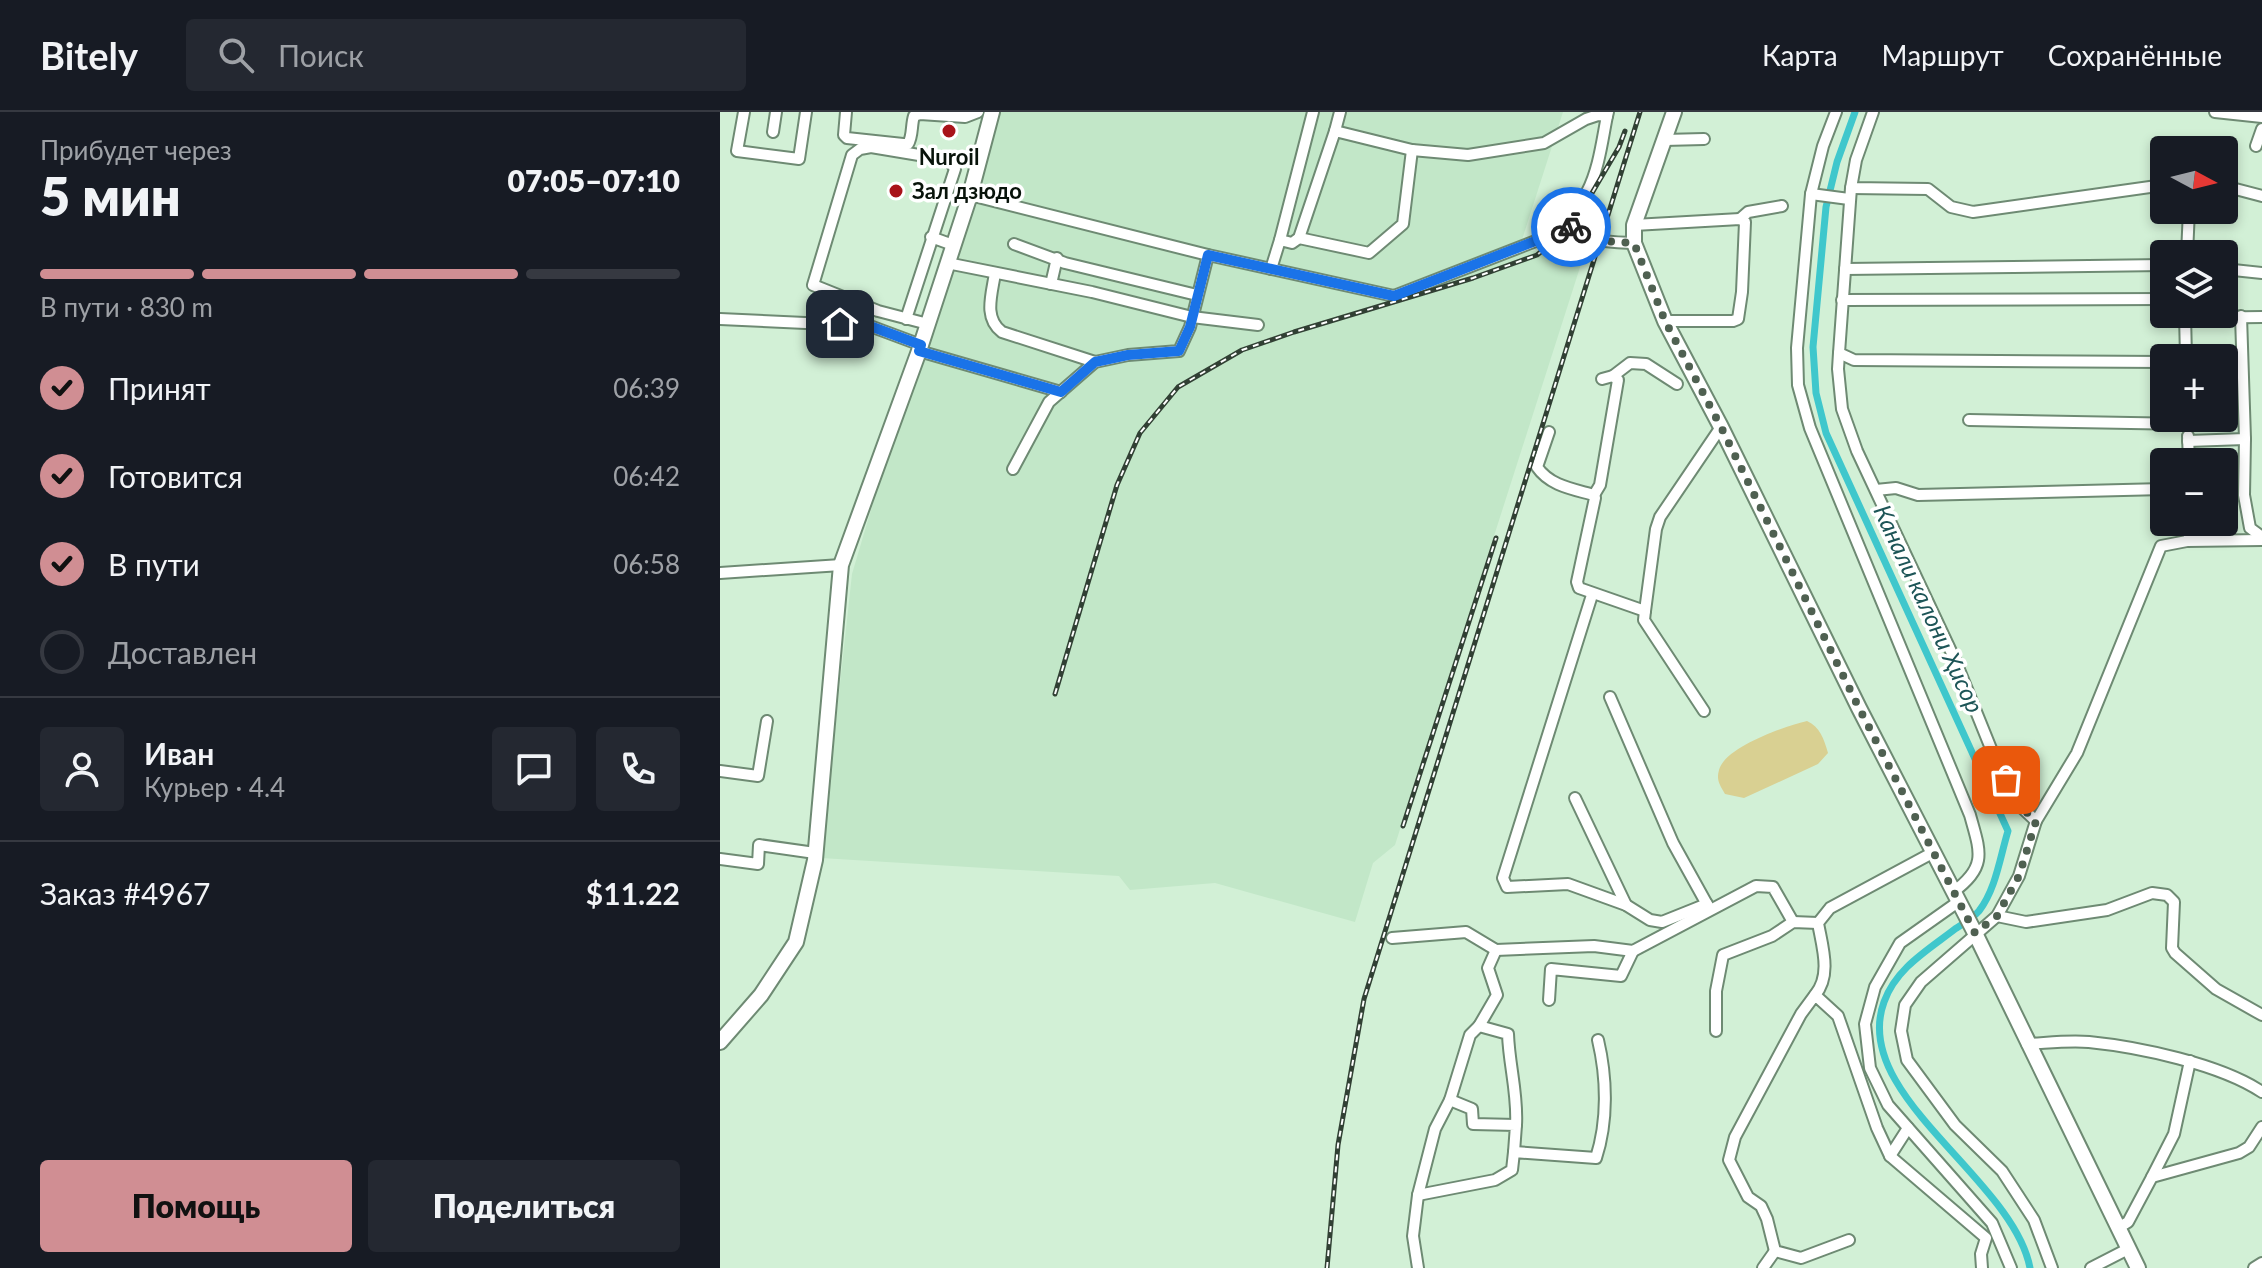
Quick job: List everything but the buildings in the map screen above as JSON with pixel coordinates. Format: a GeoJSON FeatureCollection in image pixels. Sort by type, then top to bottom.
{"type":"FeatureCollection","features":[{"type":"Feature","properties":{"kind":"main road"},"geometry":{"type":"LineString","coordinates":[[720,1042],[761,995],[796,942],[815,853],[841,565],[928,324],[970,195],[992,112]]}},
{"type":"Feature","properties":{"kind":"main road"},"geometry":{"type":"LineString","coordinates":[[1674,112],[1634,225],[1634,243],[1665,321],[1975,933],[2138,1268]]}},
{"type":"Feature","properties":{"kind":"street"},"geometry":{"type":"LineString","coordinates":[[744,112],[737,151],[799,159],[806,112]]}},
{"type":"Feature","properties":{"kind":"street"},"geometry":{"type":"LineString","coordinates":[[773,132],[776,112]]}},
{"type":"Feature","properties":{"kind":"street"},"geometry":{"type":"LineString","coordinates":[[846,112],[844,135],[847,138],[903,144],[908,144],[911,139],[914,116],[965,117],[978,112]]}},
{"type":"Feature","properties":{"kind":"street"},"geometry":{"type":"LineString","coordinates":[[1271,269],[1313,112]]}},
{"type":"Feature","properties":{"kind":"street"},"geometry":{"type":"LineString","coordinates":[[1280,240],[1292,243],[1299,238],[1340,112]]}},
{"type":"Feature","properties":{"kind":"street"},"geometry":{"type":"LineString","coordinates":[[1836,112],[1814,194],[1797,348],[1798,385],[1810,428],[1970,815],[1980,851],[1971,879],[1956,897],[1900,943],[1875,987],[1865,1024],[1870,1068],[1888,1105],[1992,1223],[2011,1268]]}},
{"type":"Feature","properties":{"kind":"street"},"geometry":{"type":"LineString","coordinates":[[1873,112],[1856,160],[1848,195],[1838,369],[1842,409],[1857,451],[1956,662],[1994,756],[2018,804],[2036,821]]}},
{"type":"Feature","properties":{"kind":"street"},"geometry":{"type":"LineString","coordinates":[[2215,112],[2262,117]]}},
{"type":"Feature","properties":{"kind":"street"},"geometry":{"type":"LineString","coordinates":[[1335,131],[1412,150],[1468,155],[1544,143],[1586,119],[1608,114],[1595,172],[1573,214],[1572,227],[1578,233],[1601,241],[1634,243]]}},
{"type":"Feature","properties":{"kind":"street"},"geometry":{"type":"LineString","coordinates":[[2256,146],[2262,129]]}},
{"type":"Feature","properties":{"kind":"street"},"geometry":{"type":"LineString","coordinates":[[1664,140],[1704,139]]}},
{"type":"Feature","properties":{"kind":"street"},"geometry":{"type":"LineString","coordinates":[[906,319],[955,169],[953,163],[871,147],[860,149],[852,155],[813,285],[878,311],[906,319],[928,324]]}},
{"type":"Feature","properties":{"kind":"street"},"geometry":{"type":"LineString","coordinates":[[1299,238],[1369,253],[1403,224],[1412,150]]}},
{"type":"Feature","properties":{"kind":"street"},"geometry":{"type":"LineString","coordinates":[[1814,194],[1848,195],[1928,189],[1951,207],[1973,212],[2150,187]]}},
{"type":"Feature","properties":{"kind":"street"},"geometry":{"type":"LineString","coordinates":[[2238,190],[2262,196]]}},
{"type":"Feature","properties":{"kind":"street"},"geometry":{"type":"LineString","coordinates":[[970,195],[1208,255],[1394,296],[1572,227]]}},
{"type":"Feature","properties":{"kind":"street"},"geometry":{"type":"LineString","coordinates":[[1740,219],[1748,212],[1782,206]]}},
{"type":"Feature","properties":{"kind":"street"},"geometry":{"type":"LineString","coordinates":[[1634,225],[1740,219],[1745,222],[1738,319],[1665,321]]}},
{"type":"Feature","properties":{"kind":"street"},"geometry":{"type":"LineString","coordinates":[[931,237],[953,245]]}},
{"type":"Feature","properties":{"kind":"street"},"geometry":{"type":"LineString","coordinates":[[1014,244],[1065,263],[1197,295]]}},
{"type":"Feature","properties":{"kind":"street"},"geometry":{"type":"LineString","coordinates":[[1013,469],[1049,402],[1095,362],[1128,355],[1179,351],[1192,317],[1208,255]]}},
{"type":"Feature","properties":{"kind":"street"},"geometry":{"type":"LineString","coordinates":[[1051,284],[1057,258]]}},
{"type":"Feature","properties":{"kind":"street"},"geometry":{"type":"LineString","coordinates":[[947,263],[1192,317],[1258,325]]}},
{"type":"Feature","properties":{"kind":"street"},"geometry":{"type":"LineString","coordinates":[[1845,269],[2150,265]]}},
{"type":"Feature","properties":{"kind":"street"},"geometry":{"type":"LineString","coordinates":[[2238,270],[2262,273]]}},
{"type":"Feature","properties":{"kind":"street"},"geometry":{"type":"LineString","coordinates":[[995,273],[990,315],[993,326],[1002,332],[1095,362]]}},
{"type":"Feature","properties":{"kind":"street"},"geometry":{"type":"LineString","coordinates":[[1116,298],[1120,277]]}},
{"type":"Feature","properties":{"kind":"street"},"geometry":{"type":"LineString","coordinates":[[1842,300],[2150,299]]}},
{"type":"Feature","properties":{"kind":"street"},"geometry":{"type":"LineString","coordinates":[[2262,317],[2241,316],[2244,495],[2250,528],[2262,539]]}},
{"type":"Feature","properties":{"kind":"street"},"geometry":{"type":"LineString","coordinates":[[720,319],[870,326],[920,348],[1061,392]]}},
{"type":"Feature","properties":{"kind":"street"},"geometry":{"type":"LineString","coordinates":[[1839,353],[1854,360],[2150,362]]}},
{"type":"Feature","properties":{"kind":"street"},"geometry":{"type":"LineString","coordinates":[[1645,611],[1592,595],[1579,588],[1577,582],[1594,495],[1600,485],[1616,395],[1618,380],[1608,377],[1630,363],[1646,364],[1677,384]]}},
{"type":"Feature","properties":{"kind":"street"},"geometry":{"type":"LineString","coordinates":[[1969,420],[2150,421]]}},
{"type":"Feature","properties":{"kind":"street"},"geometry":{"type":"LineString","coordinates":[[1704,711],[1644,620],[1660,517],[1721,427]]}},
{"type":"Feature","properties":{"kind":"street"},"geometry":{"type":"LineString","coordinates":[[1549,432],[1537,467],[1544,478],[1594,495]]}},
{"type":"Feature","properties":{"kind":"street"},"geometry":{"type":"LineString","coordinates":[[2188,432],[2188,448]]}},
{"type":"Feature","properties":{"kind":"street"},"geometry":{"type":"LineString","coordinates":[[2188,441],[2245,439]]}},
{"type":"Feature","properties":{"kind":"street"},"geometry":{"type":"LineString","coordinates":[[1876,490],[1896,488],[1918,495],[2150,489]]}},
{"type":"Feature","properties":{"kind":"street"},"geometry":{"type":"LineString","coordinates":[[2187,541],[2190,536]]}},
{"type":"Feature","properties":{"kind":"street"},"geometry":{"type":"LineString","coordinates":[[2052,1268],[2034,1220],[2002,1171],[1955,1125],[1907,1060],[1901,1031],[1905,1005],[1921,982],[1997,916],[2019,876],[2036,821],[2077,753],[2161,546],[2187,541],[2262,539]]}},
{"type":"Feature","properties":{"kind":"street"},"geometry":{"type":"LineString","coordinates":[[720,573],[841,565]]}},
{"type":"Feature","properties":{"kind":"street"},"geometry":{"type":"LineString","coordinates":[[1592,595],[1503,878],[1507,887],[1568,884],[1626,905],[1650,920],[1662,922],[1708,907],[1756,886],[1773,887],[1793,922]]}},
{"type":"Feature","properties":{"kind":"street"},"geometry":{"type":"LineString","coordinates":[[1610,697],[1673,843],[1708,907]]}},
{"type":"Feature","properties":{"kind":"street"},"geometry":{"type":"LineString","coordinates":[[720,771],[758,776],[767,721]]}},
{"type":"Feature","properties":{"kind":"street"},"geometry":{"type":"LineString","coordinates":[[1575,798],[1626,905]]}},
{"type":"Feature","properties":{"kind":"street"},"geometry":{"type":"LineString","coordinates":[[720,859],[758,864],[759,845],[815,853]]}},
{"type":"Feature","properties":{"kind":"street"},"geometry":{"type":"LineString","coordinates":[[1763,1268],[1775,1251],[1767,1219],[1761,1206],[1748,1197],[1729,1160],[1735,1137],[1801,1014],[1823,986],[1825,966],[1818,923],[1830,908],[1934,852]]}},
{"type":"Feature","properties":{"kind":"street"},"geometry":{"type":"LineString","coordinates":[[1997,916],[2026,922],[2107,910],[2152,893],[2167,895],[2174,902],[2172,948],[2175,953],[2216,989],[2262,1015]]}},
{"type":"Feature","properties":{"kind":"street"},"geometry":{"type":"LineString","coordinates":[[1549,1000],[1551,969],[1621,976],[1633,951],[1708,907]]}},
{"type":"Feature","properties":{"kind":"street"},"geometry":{"type":"LineString","coordinates":[[1716,1031],[1716,991],[1723,955],[1772,936],[1793,922],[1818,923]]}},
{"type":"Feature","properties":{"kind":"street"},"geometry":{"type":"LineString","coordinates":[[1392,938],[1466,932],[1496,950],[1594,946],[1633,951]]}},
{"type":"Feature","properties":{"kind":"street"},"geometry":{"type":"LineString","coordinates":[[1418,1268],[1413,1236],[1418,1195],[1435,1129],[1450,1100],[1470,1035],[1479,1026],[1497,995],[1488,968],[1496,950]]}},
{"type":"Feature","properties":{"kind":"street"},"geometry":{"type":"LineString","coordinates":[[1815,995],[1838,1016],[1877,1128],[1890,1156],[1986,1238],[1981,1254],[1982,1268]]}},
{"type":"Feature","properties":{"kind":"street"},"geometry":{"type":"LineString","coordinates":[[1418,1195],[1495,1180],[1512,1170],[1517,1102],[1509,1064],[1508,1034],[1479,1026]]}},
{"type":"Feature","properties":{"kind":"street"},"geometry":{"type":"LineString","coordinates":[[1514,1152],[1596,1158],[1603,1138],[1605,1068],[1598,1040]]}},
{"type":"Feature","properties":{"kind":"street"},"geometry":{"type":"LineString","coordinates":[[2027,1044],[2086,1041],[2140,1050],[2190,1061],[2262,1092]]}},
{"type":"Feature","properties":{"kind":"street"},"geometry":{"type":"LineString","coordinates":[[2118,1228],[2128,1222],[2174,1134],[2190,1061]]}},
{"type":"Feature","properties":{"kind":"street"},"geometry":{"type":"LineString","coordinates":[[1450,1100],[1472,1109],[1473,1124],[1516,1125]]}},
{"type":"Feature","properties":{"kind":"street"},"geometry":{"type":"LineString","coordinates":[[2152,1177],[2239,1153],[2249,1147],[2262,1127]]}},
{"type":"Feature","properties":{"kind":"street"},"geometry":{"type":"LineString","coordinates":[[1890,1156],[1908,1128]]}},
{"type":"Feature","properties":{"kind":"street"},"geometry":{"type":"LineString","coordinates":[[1775,1251],[1801,1258],[1849,1240]]}},
{"type":"Feature","properties":{"kind":"street"},"geometry":{"type":"LineString","coordinates":[[2091,1268],[2128,1249]]}},
{"type":"Feature","properties":{"kind":"street"},"geometry":{"type":"LineString","coordinates":[[2254,1268],[2262,1263]]}},
{"type":"Feature","properties":{"kind":"shaded area"},"geometry":{"type":"Polygon","coordinates":[[[989,112],[1563,112],[1519,249],[1583,258],[1395,845],[1373,863],[1355,922],[1215,883],[1130,890],[1119,876],[821,858],[852,574],[989,112]]]}},
{"type":"Feature","properties":{"kind":"shaded area"},"geometry":{"type":"Polygon","coordinates":[[[1807,721],[1818,730],[1828,753],[1818,764],[1744,798],[1725,794],[1718,774],[1732,753],[1771,733],[1807,721]]]}},
{"type":"Feature","properties":{"kind":"waterway","name":"Канали калони Ҳисор"},"geometry":{"type":"LineString","coordinates":[[1855,112],[1837,162],[1826,207],[1813,347],[1816,393],[1826,433],[2008,831],[1994,883],[1985,902],[1974,916],[1924,952],[1896,979],[1884,1002],[1880,1036],[1890,1070],[1911,1103],[1995,1202],[2017,1235],[2030,1268]]}},
{"type":"Feature","properties":{"kind":"railway"},"geometry":{"type":"LineString","coordinates":[[1327,1268],[1338,1145],[1364,999],[1640,112]]}},
{"type":"Feature","properties":{"kind":"railway"},"geometry":{"type":"LineString","coordinates":[[1055,694],[1117,485],[1140,433],[1178,387],[1242,350],[1537,255],[1572,227],[1619,147],[1625,131]]}},
{"type":"Feature","properties":{"kind":"railway"},"geometry":{"type":"LineString","coordinates":[[1403,826],[1496,538]]}},
{"type":"Feature","properties":{"kind":"way so far"},"geometry":{"type":"LineString","coordinates":[[1571,227],[1578,233],[1601,241],[1634,243],[1665,321],[1975,933],[1997,916],[2019,876],[2036,821],[2018,804],[2006,780]]}},
{"type":"Feature","properties":{"kind":"place","name":"Nuroil"},"geometry":{"type":"Point","coordinates":[949,131]}},
{"type":"Feature","properties":{"kind":"place","name":"Зал дзюдо"},"geometry":{"type":"Point","coordinates":[896,191]}},
{"type":"Feature","properties":{"kind":"route"},"geometry":{"type":"LineString","coordinates":[[840,324],[870,326],[921,345],[919,351],[1061,392],[1095,362],[1128,355],[1179,351],[1190,327],[1208,255],[1394,296],[1571,227]]}}]}
